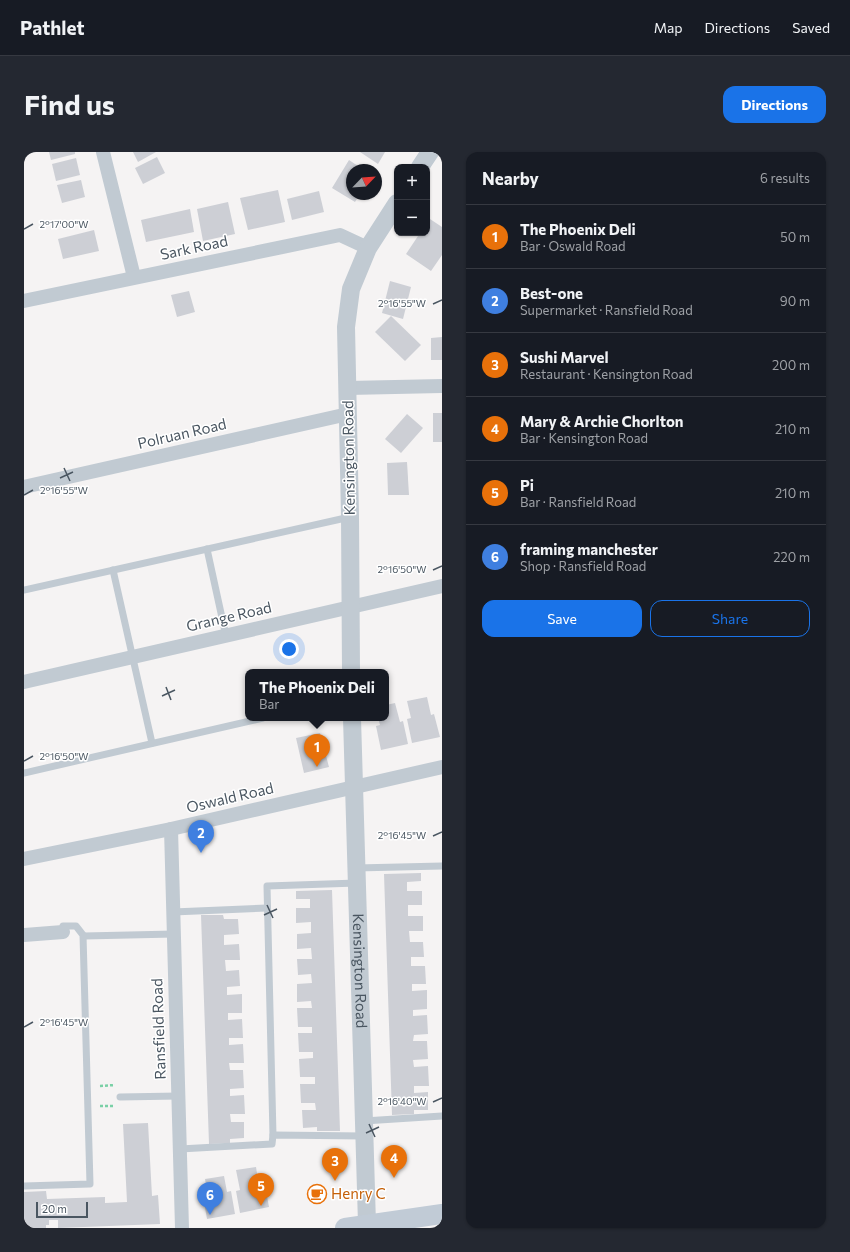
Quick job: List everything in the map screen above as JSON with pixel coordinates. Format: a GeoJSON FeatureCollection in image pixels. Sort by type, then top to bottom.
{"type":"FeatureCollection","features":[{"type":"Feature","properties":{"kind":"main road"},"geometry":{"type":"LineString","coordinates":[[345,1228],[442,1214]]}},
{"type":"Feature","properties":{"kind":"street"},"geometry":{"type":"LineString","coordinates":[[103,152],[134,277]]}},
{"type":"Feature","properties":{"kind":"street"},"geometry":{"type":"LineString","coordinates":[[422,164],[430,152]]}},
{"type":"Feature","properties":{"kind":"street","name":"Kensington Road"},"geometry":{"type":"LineString","coordinates":[[351,669],[350,516],[346,327],[351,289],[368,248],[394,208]]}},
{"type":"Feature","properties":{"kind":"street","name":"Sark Road"},"geometry":{"type":"LineString","coordinates":[[24,301],[340,235],[368,248]]}},
{"type":"Feature","properties":{"kind":"street"},"geometry":{"type":"LineString","coordinates":[[348,388],[442,386]]}},
{"type":"Feature","properties":{"kind":"street","name":"Polruan Road"},"geometry":{"type":"LineString","coordinates":[[24,487],[348,414]]}},
{"type":"Feature","properties":{"kind":"street","name":"Grange Road"},"geometry":{"type":"LineString","coordinates":[[24,682],[442,586]]}},
{"type":"Feature","properties":{"kind":"street","name":"Kensington Road"},"geometry":{"type":"LineString","coordinates":[[352,721],[367,1224]]}},
{"type":"Feature","properties":{"kind":"street","name":"Oswald Road"},"geometry":{"type":"LineString","coordinates":[[24,859],[171,829],[442,767]]}},
{"type":"Feature","properties":{"kind":"street","name":"Ransfield Road"},"geometry":{"type":"LineString","coordinates":[[171,829],[182,1228]]}},
{"type":"Feature","properties":{"kind":"street"},"geometry":{"type":"LineString","coordinates":[[24,934],[63,932]]}},
{"type":"Feature","properties":{"kind":"lane"},"geometry":{"type":"LineString","coordinates":[[24,590],[350,516]]}},
{"type":"Feature","properties":{"kind":"lane"},"geometry":{"type":"LineString","coordinates":[[207,549],[226,636]]}},
{"type":"Feature","properties":{"kind":"lane"},"geometry":{"type":"LineString","coordinates":[[113,570],[152,743]]}},
{"type":"Feature","properties":{"kind":"lane"},"geometry":{"type":"LineString","coordinates":[[24,772],[250,721]]}},
{"type":"Feature","properties":{"kind":"lane"},"geometry":{"type":"LineString","coordinates":[[180,1149],[272,1144],[266,886],[442,866]]}},
{"type":"Feature","properties":{"kind":"lane"},"geometry":{"type":"LineString","coordinates":[[173,912],[267,908]]}},
{"type":"Feature","properties":{"kind":"lane"},"geometry":{"type":"LineString","coordinates":[[24,1186],[90,1184],[84,936],[76,926],[63,926],[63,932]]}},
{"type":"Feature","properties":{"kind":"lane"},"geometry":{"type":"LineString","coordinates":[[84,936],[174,934]]}},
{"type":"Feature","properties":{"kind":"lane"},"geometry":{"type":"LineString","coordinates":[[120,1097],[178,1096]]}},
{"type":"Feature","properties":{"kind":"lane"},"geometry":{"type":"LineString","coordinates":[[272,1135],[364,1129],[442,1116]]}},
{"type":"Feature","properties":{"kind":"building"},"geometry":{"type":"Polygon","coordinates":[[[49,152],[75,152],[75,154],[51,160],[49,152]]]}},
{"type":"Feature","properties":{"kind":"building"},"geometry":{"type":"Polygon","coordinates":[[[133,152],[156,152],[138,162],[133,152]]]}},
{"type":"Feature","properties":{"kind":"building"},"geometry":{"type":"Polygon","coordinates":[[[360,152],[385,152],[378,164],[360,152]]]}},
{"type":"Feature","properties":{"kind":"building"},"geometry":{"type":"Polygon","coordinates":[[[157,157],[165,173],[143,184],[135,168],[157,157]]]}},
{"type":"Feature","properties":{"kind":"building"},"geometry":{"type":"Polygon","coordinates":[[[76,158],[80,175],[56,181],[52,164],[76,158]]]}},
{"type":"Feature","properties":{"kind":"building"},"geometry":{"type":"Polygon","coordinates":[[[349,160],[355,164],[347,164],[349,160]]]}},
{"type":"Feature","properties":{"kind":"building"},"geometry":{"type":"Polygon","coordinates":[[[346,165],[346,197],[332,188],[346,165]]]}},
{"type":"Feature","properties":{"kind":"building"},"geometry":{"type":"Polygon","coordinates":[[[81,180],[85,197],[62,203],[57,185],[81,180]]]}},
{"type":"Feature","properties":{"kind":"building"},"geometry":{"type":"Polygon","coordinates":[[[278,190],[285,222],[248,230],[240,198],[278,190]]]}},
{"type":"Feature","properties":{"kind":"building"},"geometry":{"type":"Polygon","coordinates":[[[319,191],[324,212],[292,220],[287,199],[319,191]]]}},
{"type":"Feature","properties":{"kind":"building"},"geometry":{"type":"Polygon","coordinates":[[[228,202],[235,234],[203,241],[197,209],[228,202]]]}},
{"type":"Feature","properties":{"kind":"building"},"geometry":{"type":"Polygon","coordinates":[[[190,209],[194,232],[146,242],[141,220],[190,209]]]}},
{"type":"Feature","properties":{"kind":"building"},"geometry":{"type":"Polygon","coordinates":[[[430,219],[442,227],[442,255],[431,271],[406,254],[418,236],[430,236],[430,219]]]}},
{"type":"Feature","properties":{"kind":"building"},"geometry":{"type":"Polygon","coordinates":[[[94,230],[99,251],[63,259],[58,239],[94,230]]]}},
{"type":"Feature","properties":{"kind":"building"},"geometry":{"type":"Polygon","coordinates":[[[390,281],[411,287],[403,319],[382,313],[390,281]]]}},
{"type":"Feature","properties":{"kind":"building"},"geometry":{"type":"Polygon","coordinates":[[[189,291],[195,312],[177,317],[171,295],[189,291]]]}},
{"type":"Feature","properties":{"kind":"building"},"geometry":{"type":"Polygon","coordinates":[[[391,316],[421,345],[405,361],[375,332],[391,316]]]}},
{"type":"Feature","properties":{"kind":"building"},"geometry":{"type":"Polygon","coordinates":[[[442,337],[442,360],[431,360],[431,338],[442,337]]]}},
{"type":"Feature","properties":{"kind":"building"},"geometry":{"type":"Polygon","coordinates":[[[433,413],[442,413],[442,442],[433,442],[433,413]]]}},
{"type":"Feature","properties":{"kind":"building"},"geometry":{"type":"Polygon","coordinates":[[[407,414],[423,428],[401,453],[385,439],[407,414]]]}},
{"type":"Feature","properties":{"kind":"building"},"geometry":{"type":"Polygon","coordinates":[[[407,462],[409,495],[388,495],[387,463],[407,462]]]}},
{"type":"Feature","properties":{"kind":"building"},"geometry":{"type":"Polygon","coordinates":[[[427,697],[431,715],[434,714],[440,737],[412,743],[407,719],[411,718],[407,701],[427,697]]]}},
{"type":"Feature","properties":{"kind":"building"},"geometry":{"type":"Polygon","coordinates":[[[395,703],[400,722],[403,721],[408,744],[381,750],[376,726],[380,725],[379,721],[389,721],[389,704],[395,703]]]}},
{"type":"Feature","properties":{"kind":"building"},"geometry":{"type":"Polygon","coordinates":[[[320,733],[329,767],[304,773],[296,738],[320,733]]]}},
{"type":"Feature","properties":{"kind":"building"},"geometry":{"type":"Polygon","coordinates":[[[421,873],[421,881],[407,882],[407,891],[422,891],[422,905],[408,905],[408,916],[423,916],[423,931],[409,931],[410,942],[423,942],[424,957],[411,957],[411,966],[425,966],[426,984],[412,984],[412,991],[427,990],[427,1009],[413,1010],[413,1016],[427,1015],[428,1034],[414,1035],[413,1041],[427,1041],[428,1059],[413,1060],[414,1067],[428,1066],[429,1086],[414,1086],[414,1093],[428,1092],[428,1110],[414,1110],[414,1114],[392,1115],[384,874],[421,873]]]}},
{"type":"Feature","properties":{"kind":"building"},"geometry":{"type":"Polygon","coordinates":[[[332,890],[340,1131],[317,1131],[317,1127],[303,1128],[302,1110],[316,1110],[315,1103],[301,1103],[300,1084],[315,1084],[315,1077],[300,1077],[299,1059],[313,1058],[313,1052],[299,1052],[298,1033],[312,1033],[312,1027],[298,1027],[297,1008],[312,1008],[311,1001],[297,1002],[297,984],[312,983],[311,974],[298,975],[297,959],[312,959],[311,948],[297,949],[297,934],[311,933],[311,922],[296,923],[296,908],[310,908],[310,899],[296,899],[296,891],[332,890]]]}},
{"type":"Feature","properties":{"kind":"building"},"geometry":{"type":"Polygon","coordinates":[[[201,915],[223,915],[224,919],[238,919],[239,934],[224,935],[224,945],[239,944],[240,960],[225,960],[226,971],[239,970],[240,986],[227,987],[227,995],[242,994],[242,1013],[228,1013],[228,1020],[242,1019],[243,1038],[229,1038],[229,1045],[243,1044],[244,1063],[229,1063],[230,1070],[243,1070],[244,1088],[230,1089],[230,1096],[244,1095],[245,1114],[230,1114],[231,1122],[244,1122],[244,1138],[230,1139],[230,1143],[209,1144],[201,915]]]}},
{"type":"Feature","properties":{"kind":"building"},"geometry":{"type":"Polygon","coordinates":[[[148,1123],[152,1196],[158,1195],[160,1224],[58,1228],[58,1220],[49,1220],[49,1225],[46,1225],[46,1228],[24,1228],[24,1192],[46,1191],[47,1199],[105,1197],[105,1203],[127,1202],[123,1124],[148,1123]]]}},
{"type":"Feature","properties":{"kind":"building"},"geometry":{"type":"Polygon","coordinates":[[[256,1167],[259,1186],[265,1185],[269,1207],[240,1213],[236,1191],[240,1190],[236,1170],[256,1167]]]}},
{"type":"Feature","properties":{"kind":"building"},"geometry":{"type":"Polygon","coordinates":[[[224,1176],[227,1192],[231,1191],[235,1214],[207,1219],[203,1197],[208,1197],[205,1179],[224,1176]]]}},
{"type":"Feature","properties":{"kind":"place","name":"The Phoenix Deli"},"geometry":{"type":"Point","coordinates":[317,767]}},
{"type":"Feature","properties":{"kind":"place","name":"Best-one"},"geometry":{"type":"Point","coordinates":[201,853]}},
{"type":"Feature","properties":{"kind":"place","name":"Mary & Archie Chorlton"},"geometry":{"type":"Point","coordinates":[394,1178]}},
{"type":"Feature","properties":{"kind":"place","name":"Sushi Marvel"},"geometry":{"type":"Point","coordinates":[335,1181]}},
{"type":"Feature","properties":{"kind":"place","name":"Henry C"},"geometry":{"type":"Point","coordinates":[317,1194]}},
{"type":"Feature","properties":{"kind":"place","name":"Pi"},"geometry":{"type":"Point","coordinates":[261,1206]}},
{"type":"Feature","properties":{"kind":"place","name":"framing manchester"},"geometry":{"type":"Point","coordinates":[210,1215]}}]}
